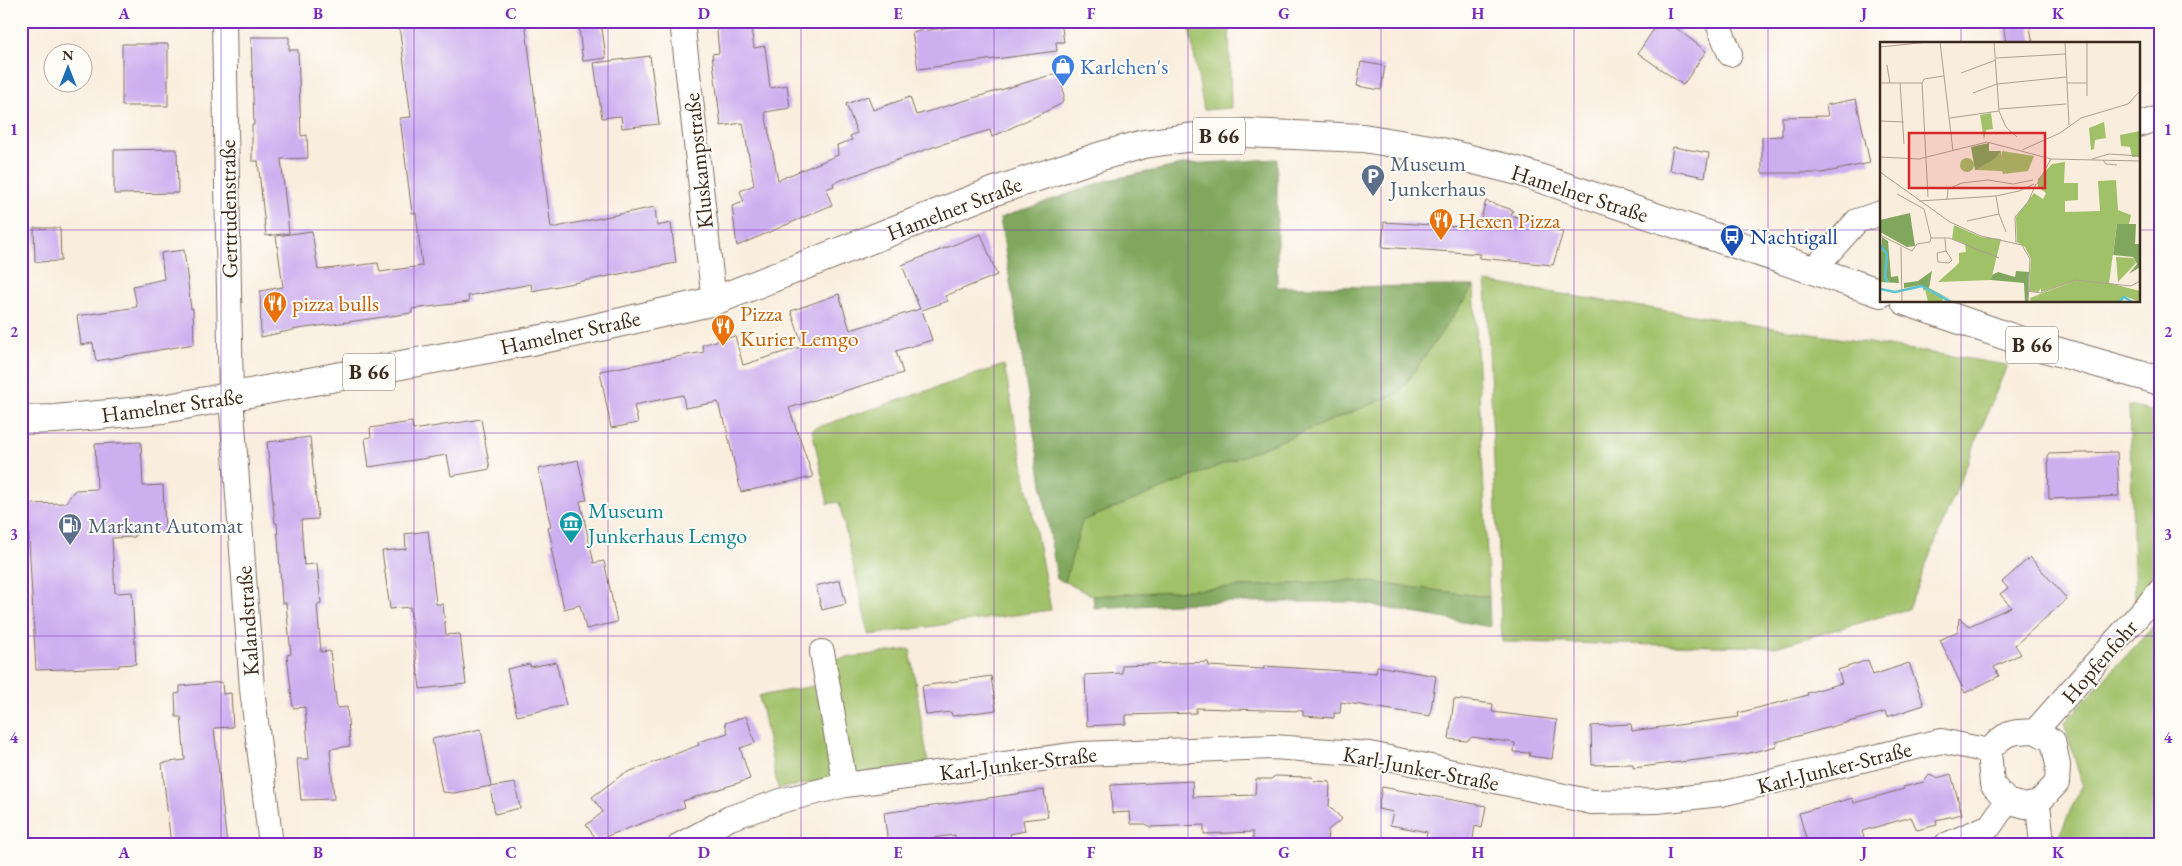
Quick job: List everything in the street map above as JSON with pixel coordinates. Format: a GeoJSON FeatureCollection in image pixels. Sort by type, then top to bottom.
{"type":"FeatureCollection","features":[{"type":"Feature","properties":{"kind":"main road","name":"Hamelner Straße"},"geometry":{"type":"LineString","coordinates":[[21,420],[56,420],[163,409],[569,334],[714,301],[989,193],[1101,156],[1144,144],[1246,133],[1363,138],[1438,151],[1518,171],[1736,246],[1880,293]]}},
{"type":"Feature","properties":{"kind":"main road","name":"B 66"},"geometry":{"type":"LineString","coordinates":[[1908,302],[2024,342],[2161,381]]}},
{"type":"Feature","properties":{"kind":"street","name":"Gertrudenstraße"},"geometry":{"type":"LineString","coordinates":[[224,21],[231,397]]}},
{"type":"Feature","properties":{"kind":"street","name":"Kluskampstraße"},"geometry":{"type":"LineString","coordinates":[[682,21],[714,301]]}},
{"type":"Feature","properties":{"kind":"street"},"geometry":{"type":"LineString","coordinates":[[1717,21],[1730,54]]}},
{"type":"Feature","properties":{"kind":"street"},"geometry":{"type":"LineString","coordinates":[[2140,124],[2161,117]]}},
{"type":"Feature","properties":{"kind":"street"},"geometry":{"type":"LineString","coordinates":[[1814,270],[1857,221],[1880,213]]}},
{"type":"Feature","properties":{"kind":"street","name":"Kalandstraße"},"geometry":{"type":"LineString","coordinates":[[231,397],[252,689],[271,845]]}},
{"type":"Feature","properties":{"kind":"street","name":"Hopfenfohr"},"geometry":{"type":"LineString","coordinates":[[2036,731],[2161,590]]}},
{"type":"Feature","properties":{"kind":"street"},"geometry":{"type":"LineString","coordinates":[[822,652],[845,785]]}},
{"type":"Feature","properties":{"kind":"street"},"geometry":{"type":"LineString","coordinates":[[2036,731],[2052,742],[2058,766],[2056,782],[2038,803],[2025,806],[2007,802],[1992,784],[1989,751],[2000,737],[2013,732],[2036,731]]}},
{"type":"Feature","properties":{"kind":"street","name":"Karl-Junker-Straße"},"geometry":{"type":"LineString","coordinates":[[680,845],[730,818],[784,800],[845,785],[1080,754],[1273,746],[1370,754],[1592,802],[1657,801],[1721,794],[1941,740],[1989,751]]}},
{"type":"Feature","properties":{"kind":"street"},"geometry":{"type":"LineString","coordinates":[[1946,845],[1990,826],[2007,802]]}},
{"type":"Feature","properties":{"kind":"street"},"geometry":{"type":"LineString","coordinates":[[2038,803],[2042,845]]}},
{"type":"Feature","properties":{"kind":"green space"},"geometry":{"type":"Polygon","coordinates":[[[1188,21],[1229,21],[1231,108],[1204,110],[1188,21]]]}},
{"type":"Feature","properties":{"kind":"green space"},"geometry":{"type":"Polygon","coordinates":[[[1277,159],[1277,287],[1474,286],[1399,393],[1082,521],[1065,582],[1057,579],[1000,218],[1108,180],[1187,164],[1277,159]]]}},
{"type":"Feature","properties":{"kind":"green space"},"geometry":{"type":"Polygon","coordinates":[[[1486,282],[2007,365],[1908,609],[1775,647],[1502,642],[1486,282]]]}},
{"type":"Feature","properties":{"kind":"green space"},"geometry":{"type":"Polygon","coordinates":[[[1474,286],[1489,597],[1354,580],[1093,596],[1065,582],[1082,521],[1399,393],[1474,286]]]}},
{"type":"Feature","properties":{"kind":"green space"},"geometry":{"type":"Polygon","coordinates":[[[1004,365],[1051,610],[869,635],[839,502],[828,504],[812,429],[1004,365]]]}},
{"type":"Feature","properties":{"kind":"green space"},"geometry":{"type":"Polygon","coordinates":[[[2129,406],[2161,413],[2161,569],[2135,598],[2129,406]]]}},
{"type":"Feature","properties":{"kind":"green space"},"geometry":{"type":"Polygon","coordinates":[[[1354,580],[1489,597],[1490,627],[1353,602],[1219,602],[1094,608],[1093,596],[1354,580]]]}},
{"type":"Feature","properties":{"kind":"green space"},"geometry":{"type":"Polygon","coordinates":[[[2161,618],[2161,845],[2058,845],[2059,836],[2082,784],[2064,723],[2161,618]]]}},
{"type":"Feature","properties":{"kind":"green space"},"geometry":{"type":"Polygon","coordinates":[[[910,649],[928,763],[852,775],[831,660],[910,649]]]}},
{"type":"Feature","properties":{"kind":"green space"},"geometry":{"type":"Polygon","coordinates":[[[818,685],[836,778],[778,789],[759,696],[818,685]]]}},
{"type":"Feature","properties":{"kind":"building"},"geometry":{"type":"Polygon","coordinates":[[[431,21],[525,21],[551,228],[655,207],[657,226],[671,223],[676,263],[532,291],[531,284],[468,296],[469,302],[412,309],[412,313],[298,329],[261,337],[260,291],[283,287],[276,236],[312,231],[318,270],[378,263],[380,272],[422,266],[416,213],[412,213],[400,118],[411,117],[399,25],[431,21]]]}},
{"type":"Feature","properties":{"kind":"building"},"geometry":{"type":"Polygon","coordinates":[[[578,21],[601,21],[606,58],[583,61],[578,21]]]}},
{"type":"Feature","properties":{"kind":"building"},"geometry":{"type":"Polygon","coordinates":[[[716,21],[750,21],[754,48],[765,46],[770,88],[787,85],[790,108],[765,112],[778,180],[838,155],[837,145],[852,140],[850,136],[857,133],[846,104],[868,96],[873,110],[910,97],[916,115],[1061,72],[1064,97],[1062,103],[1057,106],[992,137],[990,130],[936,146],[833,183],[834,186],[826,189],[832,205],[737,246],[732,206],[744,202],[740,191],[754,185],[743,123],[721,126],[712,54],[719,53],[716,21]]]}},
{"type":"Feature","properties":{"kind":"building"},"geometry":{"type":"Polygon","coordinates":[[[961,21],[1061,21],[1064,42],[1056,42],[1057,51],[918,69],[912,32],[961,26],[961,21]]]}},
{"type":"Feature","properties":{"kind":"building"},"geometry":{"type":"Polygon","coordinates":[[[1659,21],[1667,21],[1706,51],[1683,85],[1638,53],[1659,21]]]}},
{"type":"Feature","properties":{"kind":"building"},"geometry":{"type":"Polygon","coordinates":[[[2003,21],[2029,21],[2033,42],[2006,42],[2003,21]]]}},
{"type":"Feature","properties":{"kind":"building"},"geometry":{"type":"Polygon","coordinates":[[[251,37],[289,37],[289,50],[298,50],[301,136],[307,135],[308,158],[281,159],[289,233],[266,236],[258,161],[252,161],[252,125],[254,125],[251,37]]]}},
{"type":"Feature","properties":{"kind":"building"},"geometry":{"type":"Polygon","coordinates":[[[122,44],[168,44],[168,106],[122,106],[122,44]]]}},
{"type":"Feature","properties":{"kind":"building"},"geometry":{"type":"Polygon","coordinates":[[[650,56],[659,124],[622,128],[621,116],[602,118],[594,63],[650,56]]]}},
{"type":"Feature","properties":{"kind":"building"},"geometry":{"type":"Polygon","coordinates":[[[1361,62],[1385,66],[1381,90],[1357,86],[1361,62]]]}},
{"type":"Feature","properties":{"kind":"building"},"geometry":{"type":"Polygon","coordinates":[[[1856,99],[1870,163],[1822,173],[1762,173],[1762,137],[1782,136],[1782,117],[1828,116],[1826,105],[1856,99]]]}},
{"type":"Feature","properties":{"kind":"building"},"geometry":{"type":"Polygon","coordinates":[[[1673,147],[1709,153],[1705,177],[1669,170],[1673,147]]]}},
{"type":"Feature","properties":{"kind":"building"},"geometry":{"type":"Polygon","coordinates":[[[177,149],[178,193],[114,194],[114,150],[177,149]]]}},
{"type":"Feature","properties":{"kind":"building"},"geometry":{"type":"Polygon","coordinates":[[[1486,201],[1513,210],[1511,215],[1563,232],[1553,265],[1479,258],[1481,254],[1382,247],[1384,222],[1478,228],[1486,201]]]}},
{"type":"Feature","properties":{"kind":"building"},"geometry":{"type":"Polygon","coordinates":[[[34,228],[60,228],[61,261],[35,262],[34,228]]]}},
{"type":"Feature","properties":{"kind":"building"},"geometry":{"type":"Polygon","coordinates":[[[981,234],[997,275],[945,296],[948,301],[922,310],[932,340],[896,351],[903,373],[789,408],[813,477],[741,492],[724,418],[722,418],[718,402],[685,408],[683,395],[634,405],[638,423],[611,428],[600,371],[704,352],[702,345],[735,336],[743,365],[803,346],[791,311],[839,294],[850,330],[920,309],[902,265],[981,234]]]}},
{"type":"Feature","properties":{"kind":"building"},"geometry":{"type":"Polygon","coordinates":[[[184,250],[191,309],[193,308],[194,344],[96,361],[93,343],[81,345],[77,316],[137,307],[133,286],[164,279],[161,253],[184,250]]]}},
{"type":"Feature","properties":{"kind":"building"},"geometry":{"type":"Polygon","coordinates":[[[481,419],[490,469],[451,476],[447,455],[369,467],[365,438],[371,437],[370,428],[412,422],[413,430],[481,419]]]}},
{"type":"Feature","properties":{"kind":"building"},"geometry":{"type":"Polygon","coordinates":[[[310,437],[318,519],[301,520],[304,565],[317,564],[321,604],[317,605],[321,652],[330,651],[337,708],[347,707],[350,746],[330,749],[334,799],[301,800],[297,759],[309,759],[305,707],[293,708],[287,655],[291,654],[286,603],[282,603],[277,523],[275,523],[267,442],[310,437]]]}},
{"type":"Feature","properties":{"kind":"building"},"geometry":{"type":"Polygon","coordinates":[[[141,442],[143,486],[163,485],[165,532],[135,533],[135,537],[112,538],[115,593],[132,592],[136,664],[119,665],[119,667],[36,670],[27,504],[65,503],[75,490],[97,489],[95,444],[141,442]]]}},
{"type":"Feature","properties":{"kind":"building"},"geometry":{"type":"Polygon","coordinates":[[[2117,452],[2119,496],[2049,499],[2048,454],[2117,452]]]}},
{"type":"Feature","properties":{"kind":"building","name":"Museum Junkerhaus Lemgo"},"geometry":{"type":"Polygon","coordinates":[[[578,460],[587,500],[580,501],[594,563],[604,561],[617,622],[586,629],[580,605],[564,609],[551,548],[553,548],[548,528],[551,527],[538,469],[578,460]]]}},
{"type":"Feature","properties":{"kind":"building"},"geometry":{"type":"Polygon","coordinates":[[[428,531],[436,604],[443,604],[446,635],[460,634],[466,684],[420,689],[410,607],[390,609],[382,551],[406,549],[405,534],[428,531]]]}},
{"type":"Feature","properties":{"kind":"building"},"geometry":{"type":"Polygon","coordinates":[[[2030,557],[2067,599],[2015,645],[2021,654],[1994,667],[1999,676],[1965,693],[1940,640],[1958,631],[1959,618],[1969,626],[2011,607],[2000,594],[2008,588],[2002,582],[2030,557]]]}},
{"type":"Feature","properties":{"kind":"building"},"geometry":{"type":"Polygon","coordinates":[[[840,580],[846,604],[822,610],[816,586],[840,580]]]}},
{"type":"Feature","properties":{"kind":"building"},"geometry":{"type":"Polygon","coordinates":[[[1868,660],[1873,675],[1909,663],[1924,705],[1887,717],[1885,712],[1776,742],[1777,746],[1745,754],[1633,768],[1633,764],[1592,765],[1591,726],[1631,724],[1632,731],[1739,717],[1738,713],[1808,695],[1807,693],[1842,683],[1838,670],[1868,660]]]}},
{"type":"Feature","properties":{"kind":"building"},"geometry":{"type":"Polygon","coordinates":[[[556,662],[566,705],[517,716],[507,669],[530,664],[530,667],[556,662]]]}},
{"type":"Feature","properties":{"kind":"building"},"geometry":{"type":"Polygon","coordinates":[[[1208,662],[1209,666],[1264,669],[1264,666],[1376,673],[1377,666],[1436,676],[1430,716],[1341,702],[1340,713],[1334,713],[1334,718],[1303,716],[1303,711],[1196,708],[1196,713],[1126,715],[1126,724],[1087,726],[1085,675],[1122,673],[1122,665],[1208,662]]]}},
{"type":"Feature","properties":{"kind":"building"},"geometry":{"type":"Polygon","coordinates":[[[991,676],[996,710],[952,716],[951,712],[926,715],[922,686],[991,676]]]}},
{"type":"Feature","properties":{"kind":"building"},"geometry":{"type":"Polygon","coordinates":[[[222,682],[223,694],[231,693],[233,727],[214,728],[227,845],[171,845],[162,763],[185,760],[181,717],[176,717],[175,694],[180,693],[180,686],[222,682]]]}},
{"type":"Feature","properties":{"kind":"building"},"geometry":{"type":"Polygon","coordinates":[[[1454,699],[1493,704],[1492,712],[1557,720],[1552,759],[1529,756],[1530,753],[1514,752],[1515,743],[1472,737],[1467,741],[1449,739],[1454,699]]]}},
{"type":"Feature","properties":{"kind":"building"},"geometry":{"type":"Polygon","coordinates":[[[746,716],[755,743],[740,748],[750,779],[683,801],[685,807],[597,840],[586,825],[603,812],[592,797],[623,774],[699,745],[698,742],[728,733],[725,723],[746,716]]]}},
{"type":"Feature","properties":{"kind":"building"},"geometry":{"type":"Polygon","coordinates":[[[481,729],[491,786],[454,793],[442,792],[432,739],[481,729]]]}},
{"type":"Feature","properties":{"kind":"building"},"geometry":{"type":"Polygon","coordinates":[[[1951,774],[1962,814],[1936,820],[1937,825],[1917,830],[1911,817],[1862,831],[1866,845],[1808,845],[1799,813],[1853,798],[1854,803],[1904,789],[1903,787],[1924,782],[1929,775],[1937,778],[1951,774]]]}},
{"type":"Feature","properties":{"kind":"building"},"geometry":{"type":"Polygon","coordinates":[[[1275,776],[1311,777],[1315,781],[1330,782],[1329,806],[1342,819],[1328,830],[1327,843],[1253,840],[1253,832],[1204,834],[1204,825],[1150,827],[1146,824],[1131,824],[1130,812],[1112,813],[1111,785],[1192,781],[1193,797],[1255,795],[1256,779],[1271,779],[1275,776]]]}},
{"type":"Feature","properties":{"kind":"building"},"geometry":{"type":"Polygon","coordinates":[[[515,783],[520,808],[495,814],[490,787],[515,783]]]}},
{"type":"Feature","properties":{"kind":"building"},"geometry":{"type":"Polygon","coordinates":[[[1382,787],[1486,806],[1482,828],[1475,826],[1472,845],[1425,843],[1427,832],[1390,825],[1393,812],[1378,809],[1382,787]]]}},
{"type":"Feature","properties":{"kind":"building"},"geometry":{"type":"Polygon","coordinates":[[[1044,790],[1048,817],[1023,820],[1025,831],[1010,834],[1011,839],[972,845],[971,840],[956,842],[955,835],[888,844],[884,813],[1044,790]]]}},
{"type":"Feature","properties":{"kind":"place","name":"Karlchen's"},"geometry":{"type":"Point","coordinates":[1063,87]}},
{"type":"Feature","properties":{"kind":"place","name":"Museum Junkerhaus"},"geometry":{"type":"Point","coordinates":[1373,197]}},
{"type":"Feature","properties":{"kind":"place","name":"Hexen Pizza"},"geometry":{"type":"Point","coordinates":[1441,241]}},
{"type":"Feature","properties":{"kind":"place","name":"Nachtigall"},"geometry":{"type":"Point","coordinates":[1732,257]}},
{"type":"Feature","properties":{"kind":"place","name":"pizza bulls"},"geometry":{"type":"Point","coordinates":[275,324]}},
{"type":"Feature","properties":{"kind":"place","name":"Pizza Kurier Lemgo"},"geometry":{"type":"Point","coordinates":[723,347]}},
{"type":"Feature","properties":{"kind":"place","name":"Museum Junkerhaus Lemgo"},"geometry":{"type":"Point","coordinates":[571,544]}},
{"type":"Feature","properties":{"kind":"place","name":"Markant Automat"},"geometry":{"type":"Point","coordinates":[70,546]}}]}
